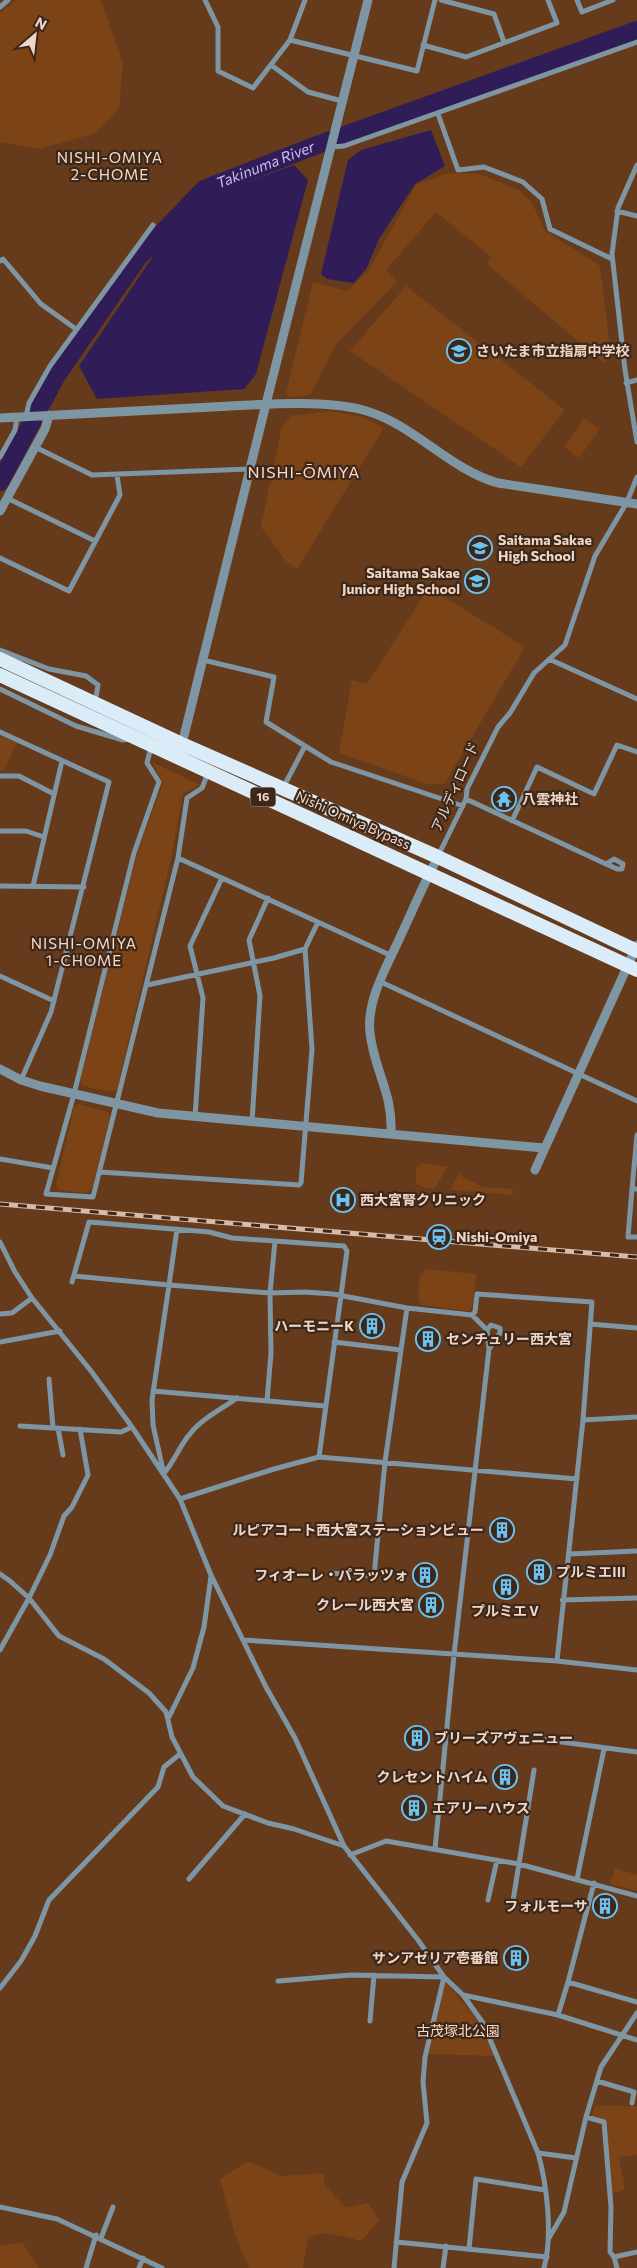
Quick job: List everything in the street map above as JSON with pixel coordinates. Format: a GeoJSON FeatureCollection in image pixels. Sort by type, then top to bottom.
{"type":"FeatureCollection","features":[{"type":"Feature","properties":{"kind":"highway","name":"Nishi Omiya Bypass"},"geometry":{"type":"LineString","coordinates":[[0,659],[182,744],[438,857],[636,949]]}},
{"type":"Feature","properties":{"kind":"highway","name":"Nishi Omiya Bypass"},"geometry":{"type":"LineString","coordinates":[[0,675],[208,773],[430,872],[632,968]]}},
{"type":"Feature","properties":{"kind":"street"},"geometry":{"type":"LineString","coordinates":[[0,7],[8,0]]}},
{"type":"Feature","properties":{"kind":"street"},"geometry":{"type":"LineString","coordinates":[[205,0],[218,27],[218,71],[253,88],[290,40],[305,0]]}},
{"type":"Feature","properties":{"kind":"street"},"geometry":{"type":"LineString","coordinates":[[182,744],[368,0]]}},
{"type":"Feature","properties":{"kind":"street"},"geometry":{"type":"LineString","coordinates":[[290,40],[416,71],[435,0]]}},
{"type":"Feature","properties":{"kind":"street"},"geometry":{"type":"LineString","coordinates":[[441,0],[494,14],[504,42]]}},
{"type":"Feature","properties":{"kind":"street"},"geometry":{"type":"LineString","coordinates":[[423,46],[466,57],[557,23],[548,0]]}},
{"type":"Feature","properties":{"kind":"street"},"geometry":{"type":"LineString","coordinates":[[577,0],[582,12],[613,0]]}},
{"type":"Feature","properties":{"kind":"street"},"geometry":{"type":"LineString","coordinates":[[331,145],[344,146],[637,42]]}},
{"type":"Feature","properties":{"kind":"street"},"geometry":{"type":"LineString","coordinates":[[272,65],[308,92],[342,101]]}},
{"type":"Feature","properties":{"kind":"street"},"geometry":{"type":"LineString","coordinates":[[438,114],[458,170],[484,167],[523,182],[542,198],[550,229],[612,259]]}},
{"type":"Feature","properties":{"kind":"street"},"geometry":{"type":"LineString","coordinates":[[637,165],[617,210],[612,259],[626,382],[637,442]]}},
{"type":"Feature","properties":{"kind":"street"},"geometry":{"type":"LineString","coordinates":[[617,210],[637,216]]}},
{"type":"Feature","properties":{"kind":"street"},"geometry":{"type":"LineString","coordinates":[[0,457],[24,417],[29,403],[50,366],[153,225]]}},
{"type":"Feature","properties":{"kind":"street"},"geometry":{"type":"LineString","coordinates":[[0,261],[3,259],[41,304],[76,329]]}},
{"type":"Feature","properties":{"kind":"street"},"geometry":{"type":"LineString","coordinates":[[626,382],[637,380]]}},
{"type":"Feature","properties":{"kind":"street"},"geometry":{"type":"LineString","coordinates":[[0,418],[266,404],[341,406],[364,410],[381,416],[481,479],[637,504]]}},
{"type":"Feature","properties":{"kind":"street"},"geometry":{"type":"LineString","coordinates":[[0,511],[35,447],[47,415]]}},
{"type":"Feature","properties":{"kind":"street"},"geometry":{"type":"LineString","coordinates":[[35,447],[92,476],[250,469]]}},
{"type":"Feature","properties":{"kind":"street"},"geometry":{"type":"LineString","coordinates":[[0,558],[69,591],[120,495],[118,475]]}},
{"type":"Feature","properties":{"kind":"street","name":"アルディロード"},"geometry":{"type":"LineString","coordinates":[[391,1133],[390,1102],[372,1046],[370,1031],[371,1009],[381,982],[430,872],[466,800],[467,789],[498,727],[510,713],[534,673],[565,646],[595,556],[627,502],[637,477]]}},
{"type":"Feature","properties":{"kind":"street"},"geometry":{"type":"LineString","coordinates":[[7,498],[96,541]]}},
{"type":"Feature","properties":{"kind":"street"},"geometry":{"type":"LineString","coordinates":[[0,650],[49,669],[90,677],[98,685],[95,704]]}},
{"type":"Feature","properties":{"kind":"street"},"geometry":{"type":"LineString","coordinates":[[549,659],[637,699]]}},
{"type":"Feature","properties":{"kind":"street"},"geometry":{"type":"LineString","coordinates":[[203,660],[274,678],[266,722],[331,762],[463,806]]}},
{"type":"Feature","properties":{"kind":"street"},"geometry":{"type":"LineString","coordinates":[[0,689],[76,726],[123,740],[134,738]]}},
{"type":"Feature","properties":{"kind":"street"},"geometry":{"type":"LineString","coordinates":[[0,732],[108,782],[84,887],[51,1012],[21,1080]]}},
{"type":"Feature","properties":{"kind":"street"},"geometry":{"type":"LineString","coordinates":[[512,821],[537,767],[594,794],[617,745],[637,752]]}},
{"type":"Feature","properties":{"kind":"street"},"geometry":{"type":"LineString","coordinates":[[151,746],[146,763],[159,782],[134,853],[74,1094],[46,1194],[93,1197],[178,858],[187,798],[202,788],[208,773]]}},
{"type":"Feature","properties":{"kind":"street"},"geometry":{"type":"LineString","coordinates":[[283,788],[305,746]]}},
{"type":"Feature","properties":{"kind":"street"},"geometry":{"type":"LineString","coordinates":[[33,886],[62,761]]}},
{"type":"Feature","properties":{"kind":"street"},"geometry":{"type":"LineString","coordinates":[[0,776],[19,776],[54,794]]}},
{"type":"Feature","properties":{"kind":"street"},"geometry":{"type":"LineString","coordinates":[[466,800],[606,864]]}},
{"type":"Feature","properties":{"kind":"street"},"geometry":{"type":"LineString","coordinates":[[0,831],[26,831],[44,837]]}},
{"type":"Feature","properties":{"kind":"street"},"geometry":{"type":"LineString","coordinates":[[178,858],[392,956]]}},
{"type":"Feature","properties":{"kind":"street"},"geometry":{"type":"LineString","coordinates":[[194,1118],[203,998],[190,946],[222,878]]}},
{"type":"Feature","properties":{"kind":"street"},"geometry":{"type":"LineString","coordinates":[[0,886],[84,887]]}},
{"type":"Feature","properties":{"kind":"street"},"geometry":{"type":"LineString","coordinates":[[252,1123],[260,996],[249,940],[268,898]]}},
{"type":"Feature","properties":{"kind":"street"},"geometry":{"type":"LineString","coordinates":[[100,1172],[301,1184],[312,1049],[304,948],[318,922]]}},
{"type":"Feature","properties":{"kind":"street"},"geometry":{"type":"LineString","coordinates":[[147,985],[254,962],[304,948]]}},
{"type":"Feature","properties":{"kind":"street"},"geometry":{"type":"LineString","coordinates":[[534,1170],[578,1073],[632,968],[636,949]]}},
{"type":"Feature","properties":{"kind":"street"},"geometry":{"type":"LineString","coordinates":[[66,954],[106,965]]}},
{"type":"Feature","properties":{"kind":"street"},"geometry":{"type":"LineString","coordinates":[[0,976],[54,1001]]}},
{"type":"Feature","properties":{"kind":"street"},"geometry":{"type":"LineString","coordinates":[[381,982],[637,1101]]}},
{"type":"Feature","properties":{"kind":"street"},"geometry":{"type":"LineString","coordinates":[[0,1069],[21,1080],[158,1113],[194,1118],[391,1133],[544,1148]]}},
{"type":"Feature","properties":{"kind":"street"},"geometry":{"type":"LineString","coordinates":[[637,1135],[634,1189],[628,1236],[637,1238]]}},
{"type":"Feature","properties":{"kind":"street"},"geometry":{"type":"LineString","coordinates":[[0,1159],[52,1168]]}},
{"type":"Feature","properties":{"kind":"street"},"geometry":{"type":"LineString","coordinates":[[72,1282],[89,1222],[209,1232],[232,1238],[344,1246],[347,1251],[342,1295],[319,1457]]}},
{"type":"Feature","properties":{"kind":"street"},"geometry":{"type":"LineString","coordinates":[[164,1473],[153,1425],[153,1391],[177,1229]]}},
{"type":"Feature","properties":{"kind":"street"},"geometry":{"type":"LineString","coordinates":[[267,1401],[271,1353],[270,1293],[275,1241]]}},
{"type":"Feature","properties":{"kind":"street"},"geometry":{"type":"LineString","coordinates":[[0,1242],[32,1298],[60,1331],[132,1426],[180,1499],[211,1575],[266,1687],[295,1738],[344,1846],[418,1940],[444,1977],[464,1995],[483,2023],[538,2152],[543,2170],[548,2238],[548,2256],[544,2268]]}},
{"type":"Feature","properties":{"kind":"street"},"geometry":{"type":"LineString","coordinates":[[74,1276],[270,1293],[305,1292],[342,1295],[407,1308],[472,1315],[487,1330],[489,1349],[454,1655],[435,1849]]}},
{"type":"Feature","properties":{"kind":"street"},"geometry":{"type":"LineString","coordinates":[[472,1315],[475,1312],[477,1294],[592,1302],[583,1420],[556,1662]]}},
{"type":"Feature","properties":{"kind":"street"},"geometry":{"type":"LineString","coordinates":[[0,1314],[12,1313],[32,1298]]}},
{"type":"Feature","properties":{"kind":"street"},"geometry":{"type":"LineString","coordinates":[[330,1573],[374,1576],[385,1462],[407,1308]]}},
{"type":"Feature","properties":{"kind":"street"},"geometry":{"type":"LineString","coordinates":[[590,1324],[637,1328]]}},
{"type":"Feature","properties":{"kind":"street"},"geometry":{"type":"LineString","coordinates":[[487,1330],[493,1325],[498,1326],[501,1331],[489,1349]]}},
{"type":"Feature","properties":{"kind":"street"},"geometry":{"type":"LineString","coordinates":[[0,1342],[60,1331]]}},
{"type":"Feature","properties":{"kind":"street"},"geometry":{"type":"LineString","coordinates":[[334,1342],[401,1350]]}},
{"type":"Feature","properties":{"kind":"street"},"geometry":{"type":"LineString","coordinates":[[49,1379],[55,1428],[63,1455]]}},
{"type":"Feature","properties":{"kind":"street"},"geometry":{"type":"LineString","coordinates":[[153,1391],[325,1406]]}},
{"type":"Feature","properties":{"kind":"street"},"geometry":{"type":"LineString","coordinates":[[164,1473],[173,1462],[182,1443],[191,1431],[237,1398]]}},
{"type":"Feature","properties":{"kind":"street"},"geometry":{"type":"LineString","coordinates":[[583,1420],[637,1417]]}},
{"type":"Feature","properties":{"kind":"street"},"geometry":{"type":"LineString","coordinates":[[20,1426],[121,1432],[132,1426]]}},
{"type":"Feature","properties":{"kind":"street"},"geometry":{"type":"LineString","coordinates":[[0,1650],[30,1598],[50,1554],[64,1516],[72,1507],[88,1475],[80,1429]]}},
{"type":"Feature","properties":{"kind":"street"},"geometry":{"type":"LineString","coordinates":[[180,1499],[274,1469],[319,1457],[577,1478]]}},
{"type":"Feature","properties":{"kind":"street"},"geometry":{"type":"LineString","coordinates":[[569,1554],[637,1551]]}},
{"type":"Feature","properties":{"kind":"street"},"geometry":{"type":"LineString","coordinates":[[0,1574],[30,1598],[59,1636],[104,1659],[149,1694],[166,1712],[172,1737],[194,1777],[223,1806],[268,1823],[294,1829],[344,1846]]}},
{"type":"Feature","properties":{"kind":"street"},"geometry":{"type":"LineString","coordinates":[[168,1719],[193,1668],[204,1627],[211,1575]]}},
{"type":"Feature","properties":{"kind":"street"},"geometry":{"type":"LineString","coordinates":[[562,1600],[637,1598]]}},
{"type":"Feature","properties":{"kind":"street"},"geometry":{"type":"LineString","coordinates":[[243,1640],[556,1662],[637,1670]]}},
{"type":"Feature","properties":{"kind":"street"},"geometry":{"type":"LineString","coordinates":[[539,1739],[637,1752]]}},
{"type":"Feature","properties":{"kind":"street"},"geometry":{"type":"LineString","coordinates":[[577,1879],[604,1749]]}},
{"type":"Feature","properties":{"kind":"street"},"geometry":{"type":"LineString","coordinates":[[0,1988],[21,1961],[35,1936],[48,1900],[158,1787],[164,1767],[180,1754]]}},
{"type":"Feature","properties":{"kind":"street"},"geometry":{"type":"LineString","coordinates":[[513,1901],[534,1770]]}},
{"type":"Feature","properties":{"kind":"street"},"geometry":{"type":"LineString","coordinates":[[189,1878],[245,1814]]}},
{"type":"Feature","properties":{"kind":"street"},"geometry":{"type":"LineString","coordinates":[[350,1854],[386,1841],[519,1864],[637,1896]]}},
{"type":"Feature","properties":{"kind":"street"},"geometry":{"type":"LineString","coordinates":[[488,1900],[497,1860]]}},
{"type":"Feature","properties":{"kind":"street"},"geometry":{"type":"LineString","coordinates":[[558,2015],[594,1883]]}},
{"type":"Feature","properties":{"kind":"street"},"geometry":{"type":"LineString","coordinates":[[278,1981],[351,1974],[444,1977]]}},
{"type":"Feature","properties":{"kind":"street"},"geometry":{"type":"LineString","coordinates":[[370,2021],[374,1975]]}},
{"type":"Feature","properties":{"kind":"street"},"geometry":{"type":"LineString","coordinates":[[394,2268],[402,2182],[427,2123],[423,2082],[425,2057],[444,1977]]}},
{"type":"Feature","properties":{"kind":"street"},"geometry":{"type":"LineString","coordinates":[[568,1982],[637,2002]]}},
{"type":"Feature","properties":{"kind":"street"},"geometry":{"type":"LineString","coordinates":[[464,1995],[558,2015],[637,2040]]}},
{"type":"Feature","properties":{"kind":"street"},"geometry":{"type":"LineString","coordinates":[[548,2238],[564,2212],[586,2117],[601,2067],[637,2013]]}},
{"type":"Feature","properties":{"kind":"street"},"geometry":{"type":"LineString","coordinates":[[597,2081],[634,2092],[632,2103]]}},
{"type":"Feature","properties":{"kind":"street"},"geometry":{"type":"LineString","coordinates":[[586,2117],[604,2122],[611,2207],[610,2252],[614,2257],[617,2268]]}},
{"type":"Feature","properties":{"kind":"street"},"geometry":{"type":"LineString","coordinates":[[538,2152],[576,2158]]}},
{"type":"Feature","properties":{"kind":"street"},"geometry":{"type":"LineString","coordinates":[[469,2249],[476,2179],[545,2190]]}},
{"type":"Feature","properties":{"kind":"street"},"geometry":{"type":"LineString","coordinates":[[0,2207],[57,2219],[96,2235],[162,2268]]}},
{"type":"Feature","properties":{"kind":"street"},"geometry":{"type":"LineString","coordinates":[[101,2238],[113,2207]]}},
{"type":"Feature","properties":{"kind":"street"},"geometry":{"type":"LineString","coordinates":[[86,2268],[96,2235]]}},
{"type":"Feature","properties":{"kind":"street"},"geometry":{"type":"LineString","coordinates":[[396,2242],[548,2256]]}},
{"type":"Feature","properties":{"kind":"street"},"geometry":{"type":"LineString","coordinates":[[443,2268],[446,2246]]}},
{"type":"Feature","properties":{"kind":"street"},"geometry":{"type":"LineString","coordinates":[[614,2257],[637,2252]]}},
{"type":"Feature","properties":{"kind":"street"},"geometry":{"type":"LineString","coordinates":[[139,2268],[143,2258]]}},
{"type":"Feature","properties":{"kind":"green space"},"geometry":{"type":"Polygon","coordinates":[[[16,0],[101,0],[123,63],[119,109],[96,133],[39,149],[0,142],[0,13],[16,0]]]}},
{"type":"Feature","properties":{"kind":"green space"},"geometry":{"type":"Polygon","coordinates":[[[448,173],[480,174],[519,190],[532,203],[545,231],[600,266],[611,355],[604,363],[487,264],[491,257],[436,212],[386,270],[397,282],[336,344],[310,395],[289,397],[286,393],[313,282],[347,291],[369,270],[416,185],[448,173]]]}},
{"type":"Feature","properties":{"kind":"green space"},"geometry":{"type":"Polygon","coordinates":[[[406,286],[565,410],[521,467],[350,351],[406,286]]]}},
{"type":"Feature","properties":{"kind":"green space"},"geometry":{"type":"Polygon","coordinates":[[[330,411],[359,416],[384,428],[297,569],[287,562],[261,527],[282,426],[291,416],[330,411]]]}},
{"type":"Feature","properties":{"kind":"green space"},"geometry":{"type":"Polygon","coordinates":[[[584,418],[600,429],[579,458],[564,447],[584,418]]]}},
{"type":"Feature","properties":{"kind":"green space"},"geometry":{"type":"Polygon","coordinates":[[[429,587],[525,647],[445,783],[430,785],[339,753],[352,680],[367,684],[429,587]]]}},
{"type":"Feature","properties":{"kind":"green space"},"geometry":{"type":"Polygon","coordinates":[[[0,736],[17,743],[4,770],[0,770],[0,736]]]}},
{"type":"Feature","properties":{"kind":"green space"},"geometry":{"type":"Polygon","coordinates":[[[152,762],[200,785],[183,794],[171,859],[117,1089],[111,1092],[83,1086],[80,1081],[138,851],[163,783],[152,762]]]}},
{"type":"Feature","properties":{"kind":"green space"},"geometry":{"type":"Polygon","coordinates":[[[79,1104],[108,1112],[110,1117],[92,1188],[87,1193],[59,1190],[56,1185],[74,1107],[79,1104]]]}},
{"type":"Feature","properties":{"kind":"green space"},"geometry":{"type":"Polygon","coordinates":[[[423,1163],[448,1167],[434,1189],[416,1184],[416,1168],[423,1163]]]}},
{"type":"Feature","properties":{"kind":"green space"},"geometry":{"type":"Polygon","coordinates":[[[459,1174],[482,1187],[512,1189],[514,1192],[512,1195],[450,1190],[459,1174]]]}},
{"type":"Feature","properties":{"kind":"green space"},"geometry":{"type":"Polygon","coordinates":[[[427,1269],[476,1274],[472,1308],[467,1311],[421,1305],[418,1300],[420,1275],[427,1269]]]}},
{"type":"Feature","properties":{"kind":"green space"},"geometry":{"type":"Polygon","coordinates":[[[615,1868],[637,1875],[637,1891],[610,1884],[615,1868]]]}},
{"type":"Feature","properties":{"kind":"green space","name":"古茂塚北公園"},"geometry":{"type":"Polygon","coordinates":[[[445,1981],[481,2024],[496,2056],[428,2054],[445,1981]]]}},
{"type":"Feature","properties":{"kind":"green space"},"geometry":{"type":"Polygon","coordinates":[[[595,2106],[637,2106],[637,2155],[619,2157],[625,2190],[611,2194],[606,2121],[592,2116],[595,2106]]]}},
{"type":"Feature","properties":{"kind":"green space"},"geometry":{"type":"Polygon","coordinates":[[[248,2161],[281,2176],[324,2173],[324,2184],[346,2208],[368,2203],[379,2221],[361,2241],[341,2235],[327,2234],[314,2235],[308,2238],[303,2268],[249,2268],[235,2235],[220,2179],[248,2161]]]}},
{"type":"Feature","properties":{"kind":"green space"},"geometry":{"type":"Polygon","coordinates":[[[22,2242],[39,2268],[0,2268],[0,2246],[22,2242]]]}},
{"type":"Feature","properties":{"kind":"shaded area"},"geometry":{"type":"Polygon","coordinates":[[[431,130],[445,166],[415,184],[379,239],[366,269],[354,283],[327,279],[321,274],[348,160],[361,150],[431,130]]]}},
{"type":"Feature","properties":{"kind":"shaded area"},"geometry":{"type":"Polygon","coordinates":[[[294,165],[308,180],[256,374],[244,389],[97,399],[79,366],[168,234],[209,196],[294,165]]]}},
{"type":"Feature","properties":{"kind":"waterway","name":"Takinuma River"},"geometry":{"type":"LineString","coordinates":[[0,482],[56,377],[138,258],[204,189],[317,145],[637,30]]}},
{"type":"Feature","properties":{"kind":"railway"},"geometry":{"type":"LineString","coordinates":[[0,1204],[637,1257]]}},
{"type":"Feature","properties":{"kind":"place","name":"さいたま市立指扇中学校"},"geometry":{"type":"Point","coordinates":[459,351]}},
{"type":"Feature","properties":{"kind":"place","name":"Saitama Sakae High School"},"geometry":{"type":"Point","coordinates":[480,548]}},
{"type":"Feature","properties":{"kind":"place","name":"Saitama Sakae Junior High School"},"geometry":{"type":"Point","coordinates":[477,581]}},
{"type":"Feature","properties":{"kind":"place","name":"八雲神社"},"geometry":{"type":"Point","coordinates":[504,799]}},
{"type":"Feature","properties":{"kind":"place","name":"西大宮腎クリニック"},"geometry":{"type":"Point","coordinates":[343,1200]}},
{"type":"Feature","properties":{"kind":"place","name":"Nishi-Omiya"},"geometry":{"type":"Point","coordinates":[439,1237]}},
{"type":"Feature","properties":{"kind":"place","name":"ハーモニーK"},"geometry":{"type":"Point","coordinates":[372,1326]}},
{"type":"Feature","properties":{"kind":"place","name":"センチュリー西大宮"},"geometry":{"type":"Point","coordinates":[428,1339]}},
{"type":"Feature","properties":{"kind":"place","name":"ルピアコート西大宮ステーションビュー"},"geometry":{"type":"Point","coordinates":[502,1530]}},
{"type":"Feature","properties":{"kind":"place","name":"プルミエⅢ"},"geometry":{"type":"Point","coordinates":[539,1572]}},
{"type":"Feature","properties":{"kind":"place","name":"フィオーレ・パラッツォ"},"geometry":{"type":"Point","coordinates":[425,1575]}},
{"type":"Feature","properties":{"kind":"place","name":"プルミエⅤ"},"geometry":{"type":"Point","coordinates":[506,1587]}},
{"type":"Feature","properties":{"kind":"place","name":"クレール西大宮"},"geometry":{"type":"Point","coordinates":[431,1605]}},
{"type":"Feature","properties":{"kind":"place","name":"ブリーズアヴェニュー"},"geometry":{"type":"Point","coordinates":[417,1738]}},
{"type":"Feature","properties":{"kind":"place","name":"クレセントハイム"},"geometry":{"type":"Point","coordinates":[505,1777]}},
{"type":"Feature","properties":{"kind":"place","name":"エアリーハウス"},"geometry":{"type":"Point","coordinates":[414,1808]}},
{"type":"Feature","properties":{"kind":"place","name":"フォルモーサ"},"geometry":{"type":"Point","coordinates":[605,1906]}},
{"type":"Feature","properties":{"kind":"place","name":"サンアゼリア壱番館"},"geometry":{"type":"Point","coordinates":[516,1958]}},
{"type":"Feature","properties":{"kind":"district","name":"NISHI-OMIYA 2-CHOME"},"geometry":{"type":"Point","coordinates":[110,166]}},
{"type":"Feature","properties":{"kind":"district","name":"NISHI-ŌMIYA"},"geometry":{"type":"Point","coordinates":[304,472]}},
{"type":"Feature","properties":{"kind":"district","name":"NISHI-OMIYA 1-CHOME"},"geometry":{"type":"Point","coordinates":[84,952]}}]}
